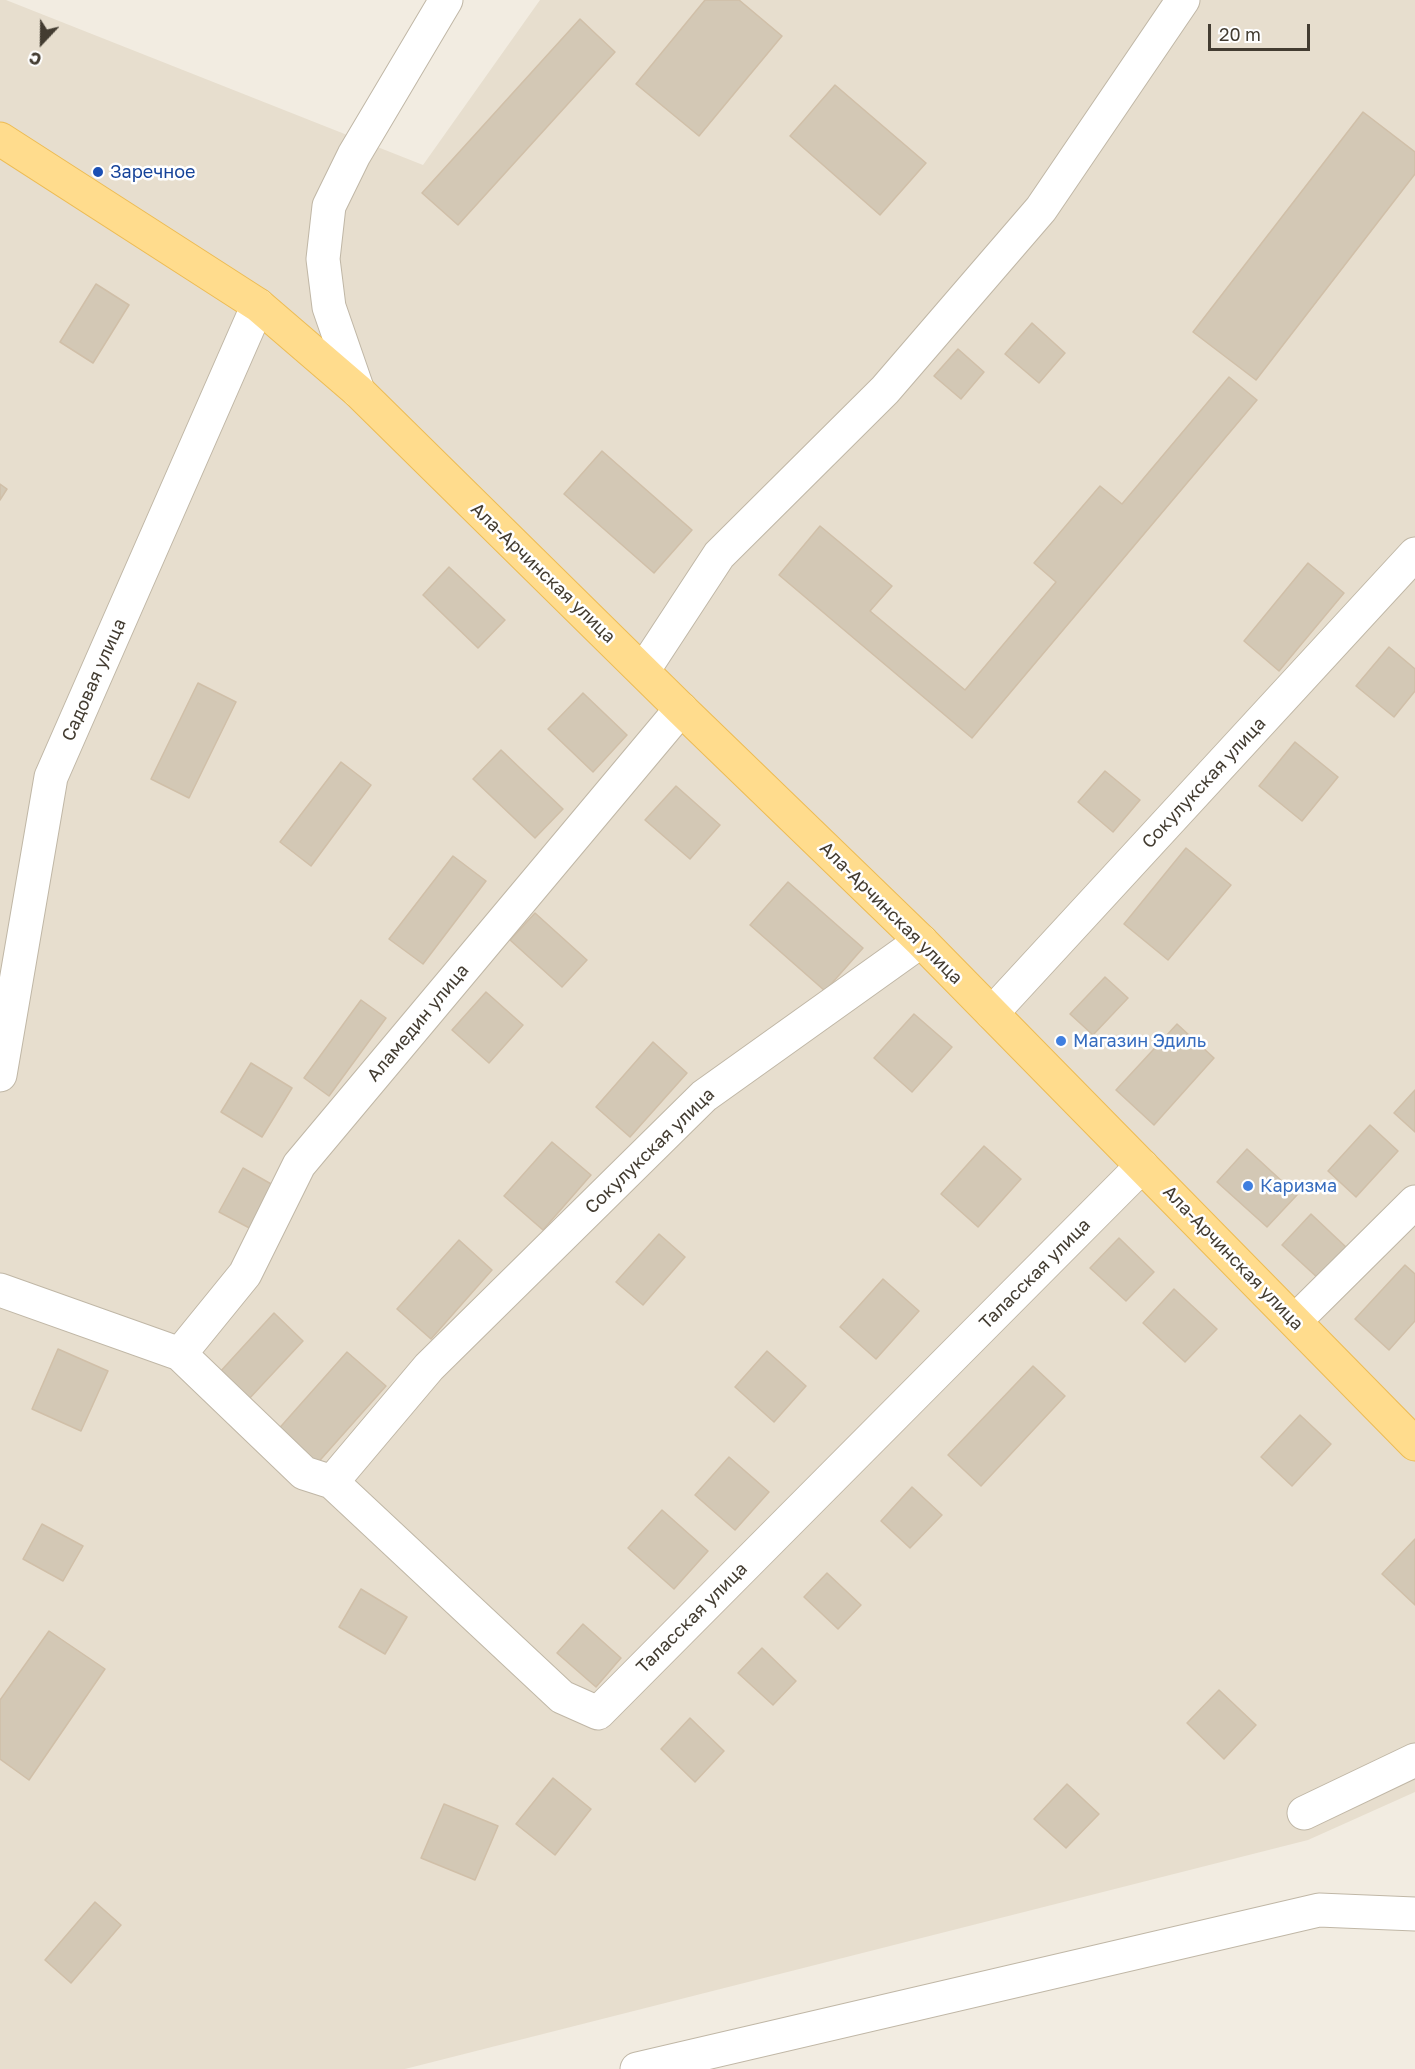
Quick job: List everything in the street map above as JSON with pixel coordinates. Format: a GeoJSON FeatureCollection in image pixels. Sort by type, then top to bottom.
{"type":"FeatureCollection","features":[{"type":"Feature","properties":{"kind":"main road","name":"Ала-Арчинская улица"},"geometry":{"type":"LineString","coordinates":[[0,139],[258,305],[357,391],[921,941],[1415,1444]]}},
{"type":"Feature","properties":{"kind":"street"},"geometry":{"type":"LineString","coordinates":[[357,391],[329,307],[323,259],[329,206],[354,155],[446,0]]}},
{"type":"Feature","properties":{"kind":"street"},"geometry":{"type":"LineString","coordinates":[[643,671],[719,555],[885,390],[1041,209],[1183,0]]}},
{"type":"Feature","properties":{"kind":"street","name":"Садовая улица"},"geometry":{"type":"LineString","coordinates":[[0,1075],[51,777],[258,305]]}},
{"type":"Feature","properties":{"kind":"street","name":"Сокулукская улица"},"geometry":{"type":"LineString","coordinates":[[992,1013],[1415,554]]}},
{"type":"Feature","properties":{"kind":"street","name":"Аламедин улица"},"geometry":{"type":"LineString","coordinates":[[180,1354],[245,1274],[299,1165],[681,709]]}},
{"type":"Feature","properties":{"kind":"street","name":"Сокулукская улица"},"geometry":{"type":"LineString","coordinates":[[332,1482],[429,1367],[704,1096],[921,941]]}},
{"type":"Feature","properties":{"kind":"street","name":"Таласская улица"},"geometry":{"type":"LineString","coordinates":[[332,1482],[562,1697],[598,1713],[1142,1166]]}},
{"type":"Feature","properties":{"kind":"street"},"geometry":{"type":"LineString","coordinates":[[1295,1321],[1415,1202]]}},
{"type":"Feature","properties":{"kind":"street"},"geometry":{"type":"LineString","coordinates":[[0,1290],[180,1354],[304,1473],[332,1482]]}},
{"type":"Feature","properties":{"kind":"street"},"geometry":{"type":"LineString","coordinates":[[1304,1813],[1415,1760]]}},
{"type":"Feature","properties":{"kind":"street"},"geometry":{"type":"LineString","coordinates":[[637,2069],[1319,1910],[1415,1914]]}},
{"type":"Feature","properties":{"kind":"shaded area","name":"Заречное"},"geometry":{"type":"Polygon","coordinates":[[[0,0],[6,0],[423,165],[540,0],[1415,0],[1415,1792],[1308,1840],[405,2069],[0,2069],[0,0]]]}},
{"type":"Feature","properties":{"kind":"building"},"geometry":{"type":"Polygon","coordinates":[[[705,0],[739,0],[782,36],[699,136],[636,84],[705,0]]]}},
{"type":"Feature","properties":{"kind":"building"},"geometry":{"type":"Polygon","coordinates":[[[580,19],[615,52],[458,225],[422,193],[580,19]]]}},
{"type":"Feature","properties":{"kind":"building"},"geometry":{"type":"Polygon","coordinates":[[[835,85],[926,163],[880,215],[790,136],[835,85]]]}},
{"type":"Feature","properties":{"kind":"building"},"geometry":{"type":"Polygon","coordinates":[[[1363,112],[1415,152],[1415,174],[1256,380],[1193,332],[1363,112]]]}},
{"type":"Feature","properties":{"kind":"building"},"geometry":{"type":"Polygon","coordinates":[[[96,284],[129,305],[93,363],[60,342],[96,284]]]}},
{"type":"Feature","properties":{"kind":"building"},"geometry":{"type":"Polygon","coordinates":[[[1032,323],[1065,353],[1039,383],[1005,354],[1032,323]]]}},
{"type":"Feature","properties":{"kind":"building"},"geometry":{"type":"Polygon","coordinates":[[[958,349],[984,372],[961,399],[934,376],[958,349]]]}},
{"type":"Feature","properties":{"kind":"building"},"geometry":{"type":"Polygon","coordinates":[[[1229,377],[1257,400],[972,738],[779,575],[820,526],[892,586],[870,611],[965,690],[1056,582],[1034,563],[1100,486],[1122,504],[1229,377]]]}},
{"type":"Feature","properties":{"kind":"building"},"geometry":{"type":"Polygon","coordinates":[[[602,451],[692,530],[654,573],[564,494],[602,451]]]}},
{"type":"Feature","properties":{"kind":"building"},"geometry":{"type":"Polygon","coordinates":[[[0,484],[7,489],[0,500],[0,484]]]}},
{"type":"Feature","properties":{"kind":"building"},"geometry":{"type":"Polygon","coordinates":[[[1308,563],[1344,593],[1279,671],[1244,641],[1308,563]]]}},
{"type":"Feature","properties":{"kind":"building"},"geometry":{"type":"Polygon","coordinates":[[[449,567],[505,620],[478,648],[423,595],[449,567]]]}},
{"type":"Feature","properties":{"kind":"building"},"geometry":{"type":"Polygon","coordinates":[[[1389,647],[1415,669],[1415,691],[1394,717],[1356,686],[1389,647]]]}},
{"type":"Feature","properties":{"kind":"building"},"geometry":{"type":"Polygon","coordinates":[[[198,683],[236,702],[189,798],[151,779],[198,683]]]}},
{"type":"Feature","properties":{"kind":"building"},"geometry":{"type":"Polygon","coordinates":[[[583,693],[627,735],[593,772],[548,729],[583,693]]]}},
{"type":"Feature","properties":{"kind":"building"},"geometry":{"type":"Polygon","coordinates":[[[1295,742],[1338,777],[1302,821],[1259,786],[1295,742]]]}},
{"type":"Feature","properties":{"kind":"building"},"geometry":{"type":"Polygon","coordinates":[[[501,750],[563,809],[535,838],[473,779],[501,750]]]}},
{"type":"Feature","properties":{"kind":"building"},"geometry":{"type":"Polygon","coordinates":[[[341,762],[371,785],[311,866],[280,842],[341,762]]]}},
{"type":"Feature","properties":{"kind":"building"},"geometry":{"type":"Polygon","coordinates":[[[1105,771],[1140,800],[1113,832],[1078,802],[1105,771]]]}},
{"type":"Feature","properties":{"kind":"building"},"geometry":{"type":"Polygon","coordinates":[[[676,786],[720,825],[690,859],[645,820],[676,786]]]}},
{"type":"Feature","properties":{"kind":"building"},"geometry":{"type":"Polygon","coordinates":[[[1186,848],[1231,885],[1168,960],[1124,924],[1186,848]]]}},
{"type":"Feature","properties":{"kind":"building"},"geometry":{"type":"Polygon","coordinates":[[[453,856],[486,881],[423,964],[389,939],[453,856]]]}},
{"type":"Feature","properties":{"kind":"building"},"geometry":{"type":"Polygon","coordinates":[[[788,882],[863,948],[825,991],[750,925],[788,882]]]}},
{"type":"Feature","properties":{"kind":"building"},"geometry":{"type":"Polygon","coordinates":[[[535,913],[587,960],[562,987],[510,940],[535,913]]]}},
{"type":"Feature","properties":{"kind":"building"},"geometry":{"type":"Polygon","coordinates":[[[1105,977],[1128,998],[1093,1035],[1070,1014],[1105,977]]]}},
{"type":"Feature","properties":{"kind":"building"},"geometry":{"type":"Polygon","coordinates":[[[486,992],[523,1025],[489,1063],[452,1030],[486,992]]]}},
{"type":"Feature","properties":{"kind":"building"},"geometry":{"type":"Polygon","coordinates":[[[361,1000],[386,1018],[329,1096],[304,1078],[361,1000]]]}},
{"type":"Feature","properties":{"kind":"building"},"geometry":{"type":"Polygon","coordinates":[[[914,1014],[952,1047],[912,1092],[874,1058],[914,1014]]]}},
{"type":"Feature","properties":{"kind":"building"},"geometry":{"type":"Polygon","coordinates":[[[1177,1024],[1214,1058],[1154,1125],[1116,1090],[1177,1024]]]}},
{"type":"Feature","properties":{"kind":"building"},"geometry":{"type":"Polygon","coordinates":[[[653,1042],[687,1073],[630,1137],[596,1107],[653,1042]]]}},
{"type":"Feature","properties":{"kind":"building"},"geometry":{"type":"Polygon","coordinates":[[[251,1063],[292,1088],[262,1137],[221,1112],[251,1063]]]}},
{"type":"Feature","properties":{"kind":"building"},"geometry":{"type":"Polygon","coordinates":[[[1415,1090],[1415,1132],[1394,1113],[1415,1090]]]}},
{"type":"Feature","properties":{"kind":"building"},"geometry":{"type":"Polygon","coordinates":[[[1370,1125],[1398,1151],[1356,1197],[1328,1171],[1370,1125]]]}},
{"type":"Feature","properties":{"kind":"building"},"geometry":{"type":"Polygon","coordinates":[[[552,1142],[591,1175],[543,1230],[504,1196],[552,1142]]]}},
{"type":"Feature","properties":{"kind":"building"},"geometry":{"type":"Polygon","coordinates":[[[984,1146],[1021,1179],[978,1227],[941,1194],[984,1146]]]}},
{"type":"Feature","properties":{"kind":"building"},"geometry":{"type":"Polygon","coordinates":[[[1247,1149],[1297,1195],[1267,1227],[1217,1182],[1247,1149]]]}},
{"type":"Feature","properties":{"kind":"building"},"geometry":{"type":"Polygon","coordinates":[[[243,1168],[280,1189],[257,1232],[219,1212],[243,1168]]]}},
{"type":"Feature","properties":{"kind":"building"},"geometry":{"type":"Polygon","coordinates":[[[1311,1214],[1347,1248],[1319,1279],[1282,1245],[1311,1214]]]}},
{"type":"Feature","properties":{"kind":"building"},"geometry":{"type":"Polygon","coordinates":[[[659,1234],[685,1257],[643,1305],[616,1282],[659,1234]]]}},
{"type":"Feature","properties":{"kind":"building"},"geometry":{"type":"Polygon","coordinates":[[[1119,1238],[1154,1272],[1126,1301],[1090,1268],[1119,1238]]]}},
{"type":"Feature","properties":{"kind":"building"},"geometry":{"type":"Polygon","coordinates":[[[459,1240],[492,1270],[431,1339],[397,1309],[459,1240]]]}},
{"type":"Feature","properties":{"kind":"building"},"geometry":{"type":"Polygon","coordinates":[[[1405,1265],[1415,1274],[1415,1321],[1389,1350],[1355,1319],[1405,1265]]]}},
{"type":"Feature","properties":{"kind":"building"},"geometry":{"type":"Polygon","coordinates":[[[883,1279],[919,1311],[876,1359],[840,1327],[883,1279]]]}},
{"type":"Feature","properties":{"kind":"building"},"geometry":{"type":"Polygon","coordinates":[[[1174,1289],[1217,1329],[1185,1362],[1143,1323],[1174,1289]]]}},
{"type":"Feature","properties":{"kind":"building"},"geometry":{"type":"Polygon","coordinates":[[[274,1313],[303,1341],[248,1400],[219,1373],[274,1313]]]}},
{"type":"Feature","properties":{"kind":"building"},"geometry":{"type":"Polygon","coordinates":[[[58,1349],[108,1371],[81,1431],[32,1409],[58,1349]]]}},
{"type":"Feature","properties":{"kind":"building"},"geometry":{"type":"Polygon","coordinates":[[[767,1351],[806,1386],[774,1422],[735,1387],[767,1351]]]}},
{"type":"Feature","properties":{"kind":"building"},"geometry":{"type":"Polygon","coordinates":[[[347,1352],[386,1386],[314,1467],[275,1433],[347,1352]]]}},
{"type":"Feature","properties":{"kind":"building"},"geometry":{"type":"Polygon","coordinates":[[[1033,1366],[1065,1396],[981,1486],[948,1455],[1033,1366]]]}},
{"type":"Feature","properties":{"kind":"building"},"geometry":{"type":"Polygon","coordinates":[[[1300,1415],[1331,1444],[1292,1486],[1261,1457],[1300,1415]]]}},
{"type":"Feature","properties":{"kind":"building"},"geometry":{"type":"Polygon","coordinates":[[[729,1457],[769,1492],[735,1530],[695,1495],[729,1457]]]}},
{"type":"Feature","properties":{"kind":"building"},"geometry":{"type":"Polygon","coordinates":[[[912,1487],[942,1515],[910,1548],[881,1521],[912,1487]]]}},
{"type":"Feature","properties":{"kind":"building"},"geometry":{"type":"Polygon","coordinates":[[[662,1510],[708,1551],[674,1589],[628,1548],[662,1510]]]}},
{"type":"Feature","properties":{"kind":"building"},"geometry":{"type":"Polygon","coordinates":[[[42,1524],[83,1546],[63,1581],[23,1559],[42,1524]]]}},
{"type":"Feature","properties":{"kind":"building"},"geometry":{"type":"Polygon","coordinates":[[[1415,1539],[1415,1605],[1382,1574],[1415,1539]]]}},
{"type":"Feature","properties":{"kind":"building"},"geometry":{"type":"Polygon","coordinates":[[[827,1573],[861,1605],[838,1629],[804,1597],[827,1573]]]}},
{"type":"Feature","properties":{"kind":"building"},"geometry":{"type":"Polygon","coordinates":[[[361,1589],[407,1617],[385,1654],[339,1627],[361,1589]]]}},
{"type":"Feature","properties":{"kind":"building"},"geometry":{"type":"Polygon","coordinates":[[[583,1624],[621,1658],[596,1687],[557,1653],[583,1624]]]}},
{"type":"Feature","properties":{"kind":"building"},"geometry":{"type":"Polygon","coordinates":[[[49,1631],[105,1669],[29,1780],[0,1759],[0,1700],[49,1631]]]}},
{"type":"Feature","properties":{"kind":"building"},"geometry":{"type":"Polygon","coordinates":[[[762,1648],[796,1681],[773,1705],[738,1673],[762,1648]]]}},
{"type":"Feature","properties":{"kind":"building"},"geometry":{"type":"Polygon","coordinates":[[[1219,1690],[1256,1725],[1224,1759],[1187,1723],[1219,1690]]]}},
{"type":"Feature","properties":{"kind":"building"},"geometry":{"type":"Polygon","coordinates":[[[690,1718],[724,1751],[695,1782],[661,1749],[690,1718]]]}},
{"type":"Feature","properties":{"kind":"building"},"geometry":{"type":"Polygon","coordinates":[[[553,1778],[591,1809],[555,1855],[516,1824],[553,1778]]]}},
{"type":"Feature","properties":{"kind":"building"},"geometry":{"type":"Polygon","coordinates":[[[1067,1784],[1099,1814],[1066,1848],[1034,1819],[1067,1784]]]}},
{"type":"Feature","properties":{"kind":"building"},"geometry":{"type":"Polygon","coordinates":[[[444,1804],[498,1826],[475,1880],[421,1858],[444,1804]]]}},
{"type":"Feature","properties":{"kind":"building"},"geometry":{"type":"Polygon","coordinates":[[[95,1902],[121,1925],[71,1983],[45,1960],[95,1902]]]}},
{"type":"Feature","properties":{"kind":"place","name":"Заречное"},"geometry":{"type":"Point","coordinates":[98,172]}},
{"type":"Feature","properties":{"kind":"place","name":"Магазин Эдиль"},"geometry":{"type":"Point","coordinates":[1061,1041]}},
{"type":"Feature","properties":{"kind":"place","name":"Каризма"},"geometry":{"type":"Point","coordinates":[1248,1186]}}]}
